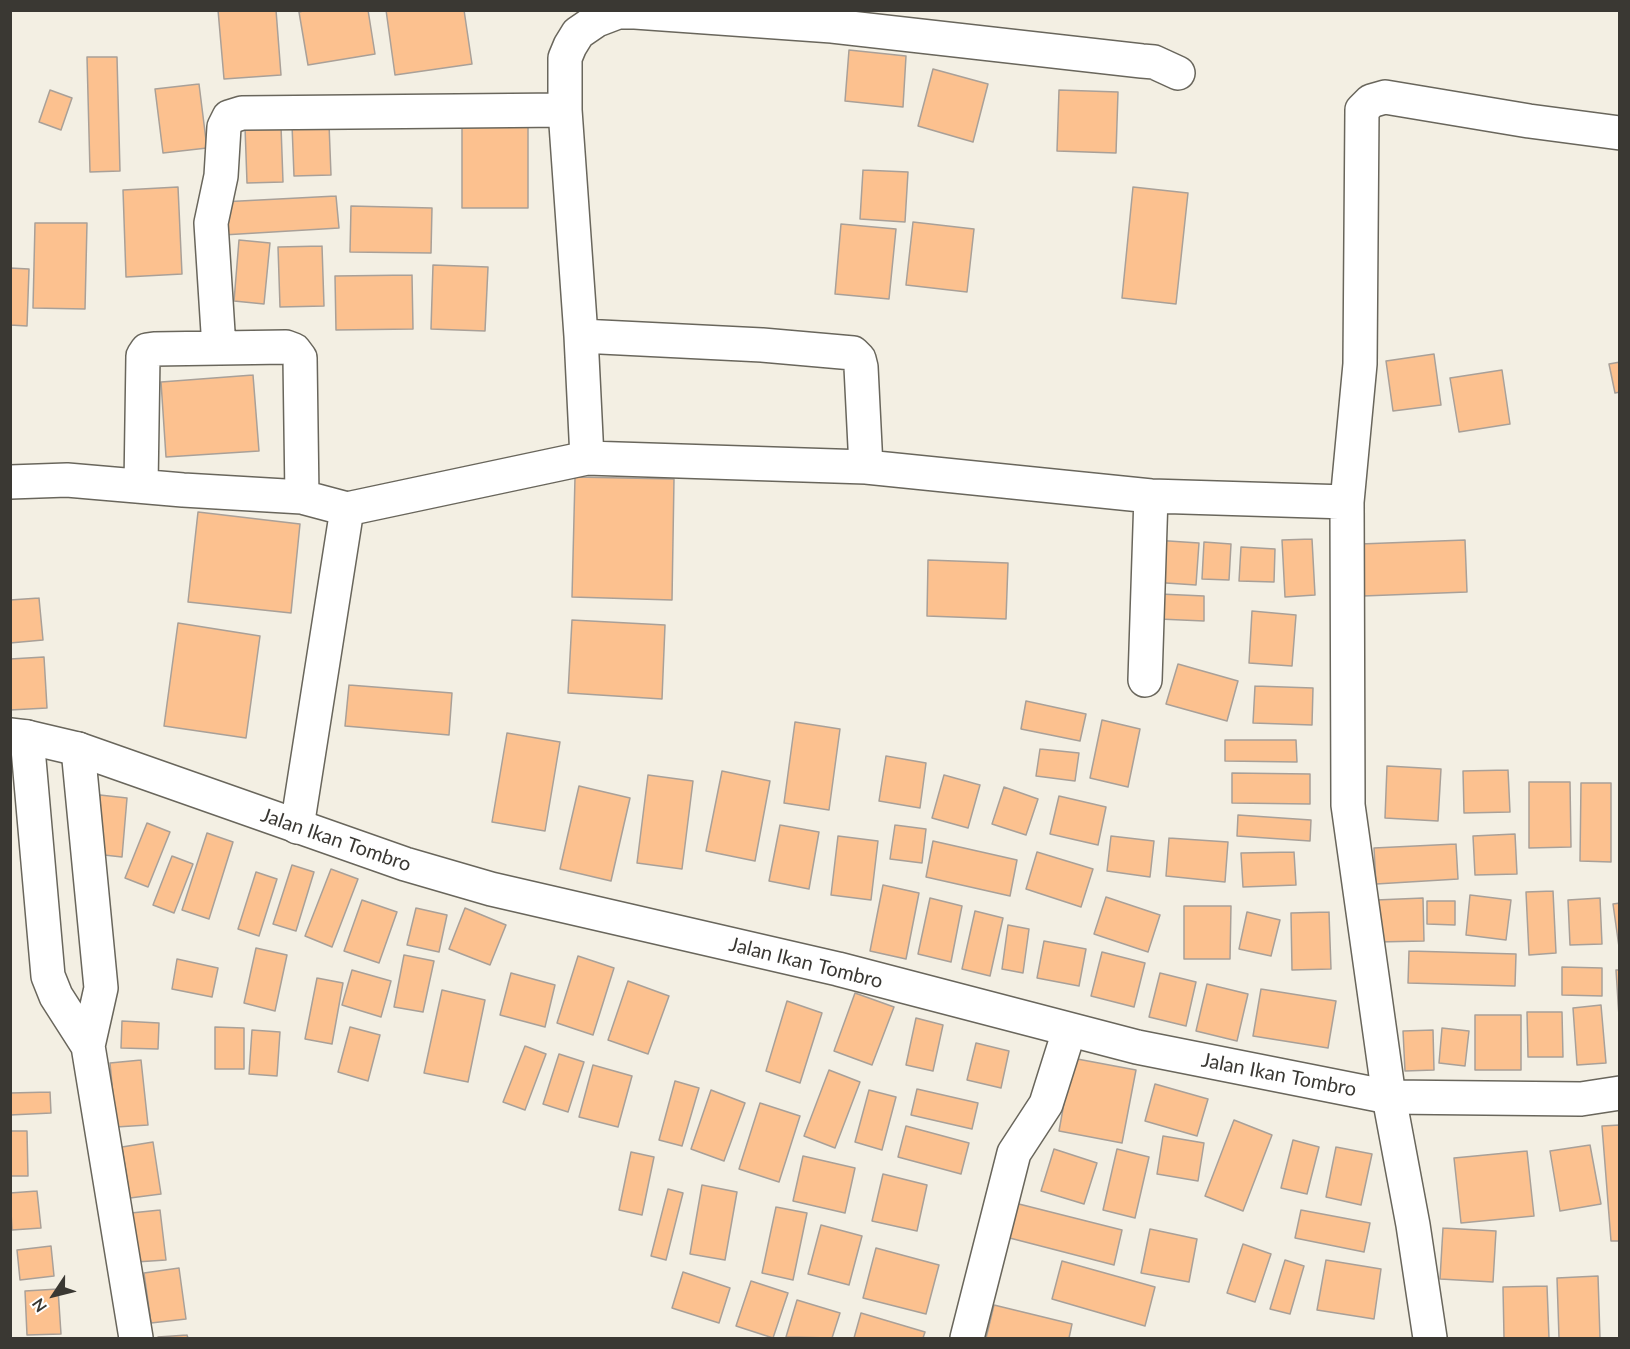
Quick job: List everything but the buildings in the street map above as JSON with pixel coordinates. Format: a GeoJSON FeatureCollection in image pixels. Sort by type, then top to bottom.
{"type":"FeatureCollection","features":[{"type":"Feature","properties":{"kind":"street"},"geometry":{"type":"LineString","coordinates":[[587,458],[565,110],[565,58],[578,33],[606,15],[635,12],[832,26],[1154,62],[1178,73]]}},
{"type":"Feature","properties":{"kind":"street"},"geometry":{"type":"LineString","coordinates":[[1430,1338],[1413,1225],[1389,1097],[1348,805],[1347,502],[1360,364],[1362,110],[1371,101],[1385,97],[1529,121],[1620,133]]}},
{"type":"Feature","properties":{"kind":"street"},"geometry":{"type":"LineString","coordinates":[[219,348],[211,223],[221,176],[224,127],[230,117],[242,113],[565,110]]}},
{"type":"Feature","properties":{"kind":"street"},"geometry":{"type":"LineString","coordinates":[[581,336],[762,345],[853,353],[859,359],[861,367],[866,467]]}},
{"type":"Feature","properties":{"kind":"street"},"geometry":{"type":"LineString","coordinates":[[141,486],[143,356],[147,350],[286,347],[299,355],[302,497]]}},
{"type":"Feature","properties":{"kind":"street"},"geometry":{"type":"LineString","coordinates":[[10,482],[67,480],[302,497],[347,509],[587,458],[866,467],[1152,496],[1347,502]]}},
{"type":"Feature","properties":{"kind":"street"},"geometry":{"type":"LineString","coordinates":[[1145,680],[1152,496]]}},
{"type":"Feature","properties":{"kind":"street"},"geometry":{"type":"LineString","coordinates":[[297,827],[347,509]]}},
{"type":"Feature","properties":{"kind":"street"},"geometry":{"type":"LineString","coordinates":[[19,736],[48,976],[57,996],[88,1046]]}},
{"type":"Feature","properties":{"kind":"street","name":"Jalan Ikan Tombro"},"geometry":{"type":"LineString","coordinates":[[19,736],[78,749],[405,864],[491,889],[838,969],[1137,1047],[1389,1097],[1581,1099],[1620,1094]]}},
{"type":"Feature","properties":{"kind":"street"},"geometry":{"type":"LineString","coordinates":[[78,749],[101,988],[88,1046],[136,1338]]}},
{"type":"Feature","properties":{"kind":"street"},"geometry":{"type":"LineString","coordinates":[[967,1338],[1014,1153],[1046,1104],[1070,1031]]}}]}
